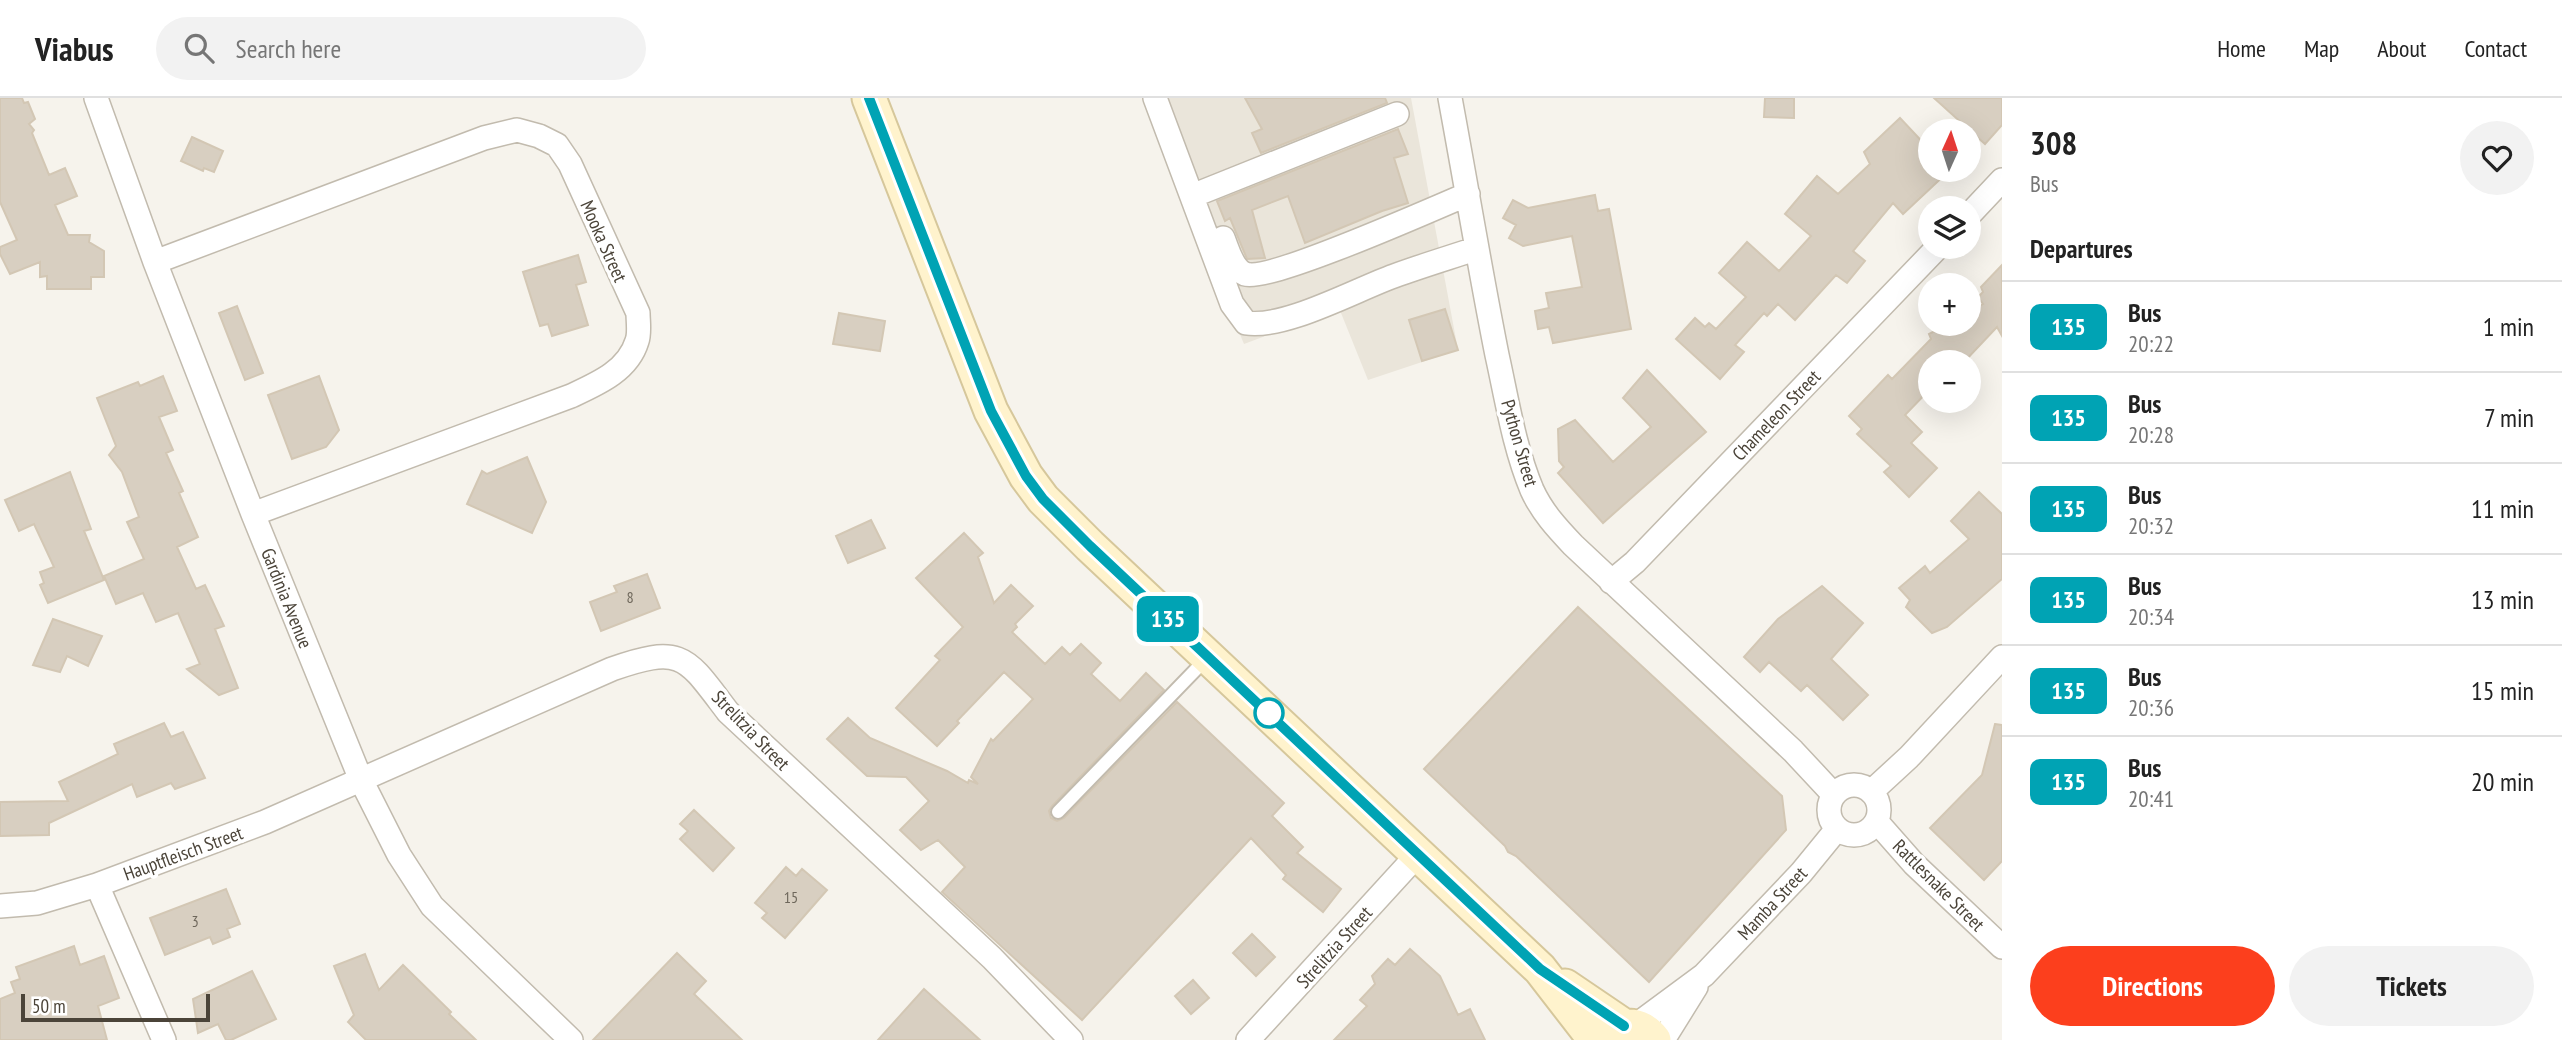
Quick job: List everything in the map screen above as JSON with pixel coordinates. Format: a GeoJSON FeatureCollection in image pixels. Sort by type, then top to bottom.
{"type":"FeatureCollection","features":[{"type":"Feature","properties":{"kind":"street","name":"Gardinia Avenue"},"geometry":{"type":"LineString","coordinates":[[96,98],[155,262],[361,780],[399,855],[432,906],[571,1040]]}},
{"type":"Feature","properties":{"kind":"street"},"geometry":{"type":"LineString","coordinates":[[869,98],[991,411],[1026,476],[1054,511],[1540,969],[1629,1035]]}},
{"type":"Feature","properties":{"kind":"street"},"geometry":{"type":"LineString","coordinates":[[1155,98],[1235,267],[1244,274],[1254,275],[1297,262],[1374,234],[1468,194]]}},
{"type":"Feature","properties":{"kind":"street"},"geometry":{"type":"LineString","coordinates":[[1170,98],[1232,304],[1246,323],[1269,323],[1296,315],[1394,276],[1475,249]]}},
{"type":"Feature","properties":{"kind":"street","name":"Python Street"},"geometry":{"type":"LineString","coordinates":[[1450,98],[1475,249],[1507,403],[1520,456],[1533,490],[1548,518],[1611,582],[1793,751],[1834,794]]}},
{"type":"Feature","properties":{"kind":"street"},"geometry":{"type":"LineString","coordinates":[[1198,193],[1397,114]]}},
{"type":"Feature","properties":{"kind":"street","name":"Mooka Street"},"geometry":{"type":"LineString","coordinates":[[155,262],[484,138],[517,130],[539,136],[557,145],[570,164],[638,313],[638,340],[626,362],[604,380],[571,396],[253,514]]}},
{"type":"Feature","properties":{"kind":"street"},"geometry":{"type":"LineString","coordinates":[[1981,202],[2002,180]]}},
{"type":"Feature","properties":{"kind":"street","name":"Chameleon Street"},"geometry":{"type":"LineString","coordinates":[[1611,582],[1635,562],[1926,259]]}},
{"type":"Feature","properties":{"kind":"street","name":"Strelitzia Street"},"geometry":{"type":"LineString","coordinates":[[361,780],[612,669],[655,656],[678,658],[695,668],[728,712],[992,958],[1071,1040]]}},
{"type":"Feature","properties":{"kind":"street"},"geometry":{"type":"LineString","coordinates":[[1871,792],[1909,757],[2002,657]]}},
{"type":"Feature","properties":{"kind":"street","name":"Hauptfleisch Street"},"geometry":{"type":"LineString","coordinates":[[0,906],[37,903],[97,885],[265,822],[361,780]]}},
{"type":"Feature","properties":{"kind":"street"},"geometry":{"type":"LineString","coordinates":[[1852,785],[1871,792],[1879,806],[1877,822],[1872,829],[1861,835],[1848,835],[1837,829],[1829,816],[1830,801],[1834,794],[1845,786],[1852,785]]}},
{"type":"Feature","properties":{"kind":"street","name":"Rattlesnake Street"},"geometry":{"type":"LineString","coordinates":[[1877,822],[1914,864],[2002,947]]}},
{"type":"Feature","properties":{"kind":"street","name":"Mamba Street"},"geometry":{"type":"LineString","coordinates":[[1629,1035],[1704,975],[1801,873],[1837,829]]}},
{"type":"Feature","properties":{"kind":"street","name":"Strelitzia Street"},"geometry":{"type":"LineString","coordinates":[[1248,1040],[1419,853]]}},
{"type":"Feature","properties":{"kind":"street"},"geometry":{"type":"LineString","coordinates":[[97,885],[164,1040]]}},
{"type":"Feature","properties":{"kind":"street","name":"Mamba Street"},"geometry":{"type":"LineString","coordinates":[[1629,1035],[1704,975]]}},
{"type":"Feature","properties":{"kind":"lane"},"geometry":{"type":"LineString","coordinates":[[1058,812],[1209,657]]}},
{"type":"Feature","properties":{"kind":"shaded area"},"geometry":{"type":"Polygon","coordinates":[[[1142,98],[1411,98],[1458,350],[1368,380],[1339,308],[1244,344],[1142,98]]]}},
{"type":"Feature","properties":{"kind":"building"},"geometry":{"type":"Polygon","coordinates":[[[0,98],[22,98],[24,103],[28,102],[35,119],[29,124],[34,130],[32,133],[49,175],[65,168],[77,196],[55,205],[68,235],[90,235],[89,242],[104,251],[104,277],[91,277],[91,289],[47,289],[47,276],[40,277],[40,262],[10,274],[0,254],[0,247],[17,240],[0,202],[0,98]]]}},
{"type":"Feature","properties":{"kind":"building"},"geometry":{"type":"Polygon","coordinates":[[[1245,98],[1385,98],[1387,103],[1261,153],[1252,133],[1262,129],[1245,98]]]}},
{"type":"Feature","properties":{"kind":"building"},"geometry":{"type":"Polygon","coordinates":[[[1765,98],[1794,98],[1794,118],[1764,117],[1765,98]]]}},
{"type":"Feature","properties":{"kind":"building"},"geometry":{"type":"Polygon","coordinates":[[[1934,98],[2002,98],[2002,125],[1985,144],[1981,140],[1981,119],[1957,119],[1934,98]]]}},
{"type":"Feature","properties":{"kind":"building"},"geometry":{"type":"Polygon","coordinates":[[[1900,118],[1918,137],[1918,182],[1937,182],[1922,196],[1918,196],[1918,200],[1903,214],[1893,203],[1853,251],[1865,261],[1847,283],[1836,275],[1795,320],[1778,304],[1767,316],[1764,313],[1735,345],[1744,352],[1720,379],[1676,339],[1695,318],[1705,327],[1709,323],[1716,329],[1746,297],[1719,273],[1747,242],[1779,271],[1811,236],[1785,214],[1817,176],[1838,194],[1870,164],[1864,152],[1900,118]]]}},
{"type":"Feature","properties":{"kind":"building"},"geometry":{"type":"Polygon","coordinates":[[[1398,129],[1408,154],[1394,158],[1408,203],[1305,243],[1288,196],[1252,210],[1265,258],[1247,259],[1230,218],[1225,221],[1217,201],[1398,129]]]}},
{"type":"Feature","properties":{"kind":"building"},"geometry":{"type":"Polygon","coordinates":[[[192,137],[223,151],[214,172],[204,168],[203,171],[181,161],[192,137]]]}},
{"type":"Feature","properties":{"kind":"building"},"geometry":{"type":"Polygon","coordinates":[[[1595,195],[1598,211],[1609,209],[1631,329],[1553,343],[1549,327],[1538,329],[1535,311],[1549,308],[1546,293],[1582,287],[1572,236],[1523,246],[1509,238],[1516,225],[1503,218],[1513,200],[1528,208],[1595,195]]]}},
{"type":"Feature","properties":{"kind":"building"},"geometry":{"type":"Polygon","coordinates":[[[578,255],[586,282],[576,285],[588,325],[552,336],[548,324],[540,326],[523,272],[578,255]]]}},
{"type":"Feature","properties":{"kind":"building"},"geometry":{"type":"Polygon","coordinates":[[[2002,265],[2002,336],[1997,327],[1975,350],[1920,350],[1931,339],[1930,336],[1981,336],[1981,287],[2002,265]]]}},
{"type":"Feature","properties":{"kind":"building"},"geometry":{"type":"Polygon","coordinates":[[[237,306],[263,373],[245,380],[219,313],[237,306]]]}},
{"type":"Feature","properties":{"kind":"building"},"geometry":{"type":"Polygon","coordinates":[[[1445,309],[1458,350],[1422,361],[1409,320],[1445,309]]]}},
{"type":"Feature","properties":{"kind":"building"},"geometry":{"type":"Polygon","coordinates":[[[839,313],[885,321],[880,351],[833,344],[839,313]]]}},
{"type":"Feature","properties":{"kind":"building"},"geometry":{"type":"Polygon","coordinates":[[[1918,352],[1918,401],[1905,415],[1922,432],[1911,443],[1937,468],[1909,497],[1884,472],[1891,466],[1857,434],[1862,429],[1849,416],[1888,375],[1892,379],[1918,352]]]}},
{"type":"Feature","properties":{"kind":"building"},"geometry":{"type":"Polygon","coordinates":[[[1647,370],[1706,432],[1603,523],[1558,473],[1564,467],[1559,461],[1558,429],[1575,420],[1613,462],[1651,427],[1623,398],[1647,370]]]}},
{"type":"Feature","properties":{"kind":"building"},"geometry":{"type":"Polygon","coordinates":[[[163,376],[177,411],[159,417],[173,450],[166,453],[183,491],[179,493],[198,537],[177,547],[196,589],[205,585],[224,626],[215,629],[238,688],[219,695],[187,669],[200,664],[178,613],[156,622],[143,593],[116,604],[104,576],[144,559],[127,522],[139,517],[122,472],[109,455],[116,446],[97,398],[138,382],[140,386],[163,376]]]}},
{"type":"Feature","properties":{"kind":"building"},"geometry":{"type":"Polygon","coordinates":[[[319,376],[339,430],[326,447],[292,459],[268,395],[319,376]]]}},
{"type":"Feature","properties":{"kind":"building"},"geometry":{"type":"Polygon","coordinates":[[[527,457],[546,502],[532,533],[467,504],[482,471],[487,474],[527,457]]]}},
{"type":"Feature","properties":{"kind":"building"},"geometry":{"type":"Polygon","coordinates":[[[70,472],[91,529],[84,531],[104,580],[48,603],[40,585],[44,583],[40,572],[54,567],[34,524],[19,531],[5,500],[70,472]]]}},
{"type":"Feature","properties":{"kind":"building"},"geometry":{"type":"Polygon","coordinates":[[[1979,492],[2002,514],[2002,579],[1947,627],[1932,633],[1906,607],[1910,600],[1899,588],[1925,566],[1930,573],[1969,539],[1951,521],[1979,492]]]}},
{"type":"Feature","properties":{"kind":"building"},"geometry":{"type":"Polygon","coordinates":[[[871,520],[885,548],[848,563],[836,536],[871,520]]]}},
{"type":"Feature","properties":{"kind":"building"},"geometry":{"type":"Polygon","coordinates":[[[964,533],[983,553],[978,557],[994,603],[1011,585],[1033,606],[1015,624],[1017,627],[1012,632],[1045,664],[1062,647],[1070,655],[1081,644],[1101,663],[1091,674],[1120,701],[1146,673],[1164,690],[1052,806],[1049,811],[1051,818],[1057,821],[1064,818],[1177,702],[1284,803],[1272,816],[1303,847],[1297,853],[1341,889],[1323,912],[1283,879],[1286,875],[1251,838],[1082,1020],[942,892],[965,867],[938,840],[921,850],[900,830],[929,801],[906,777],[867,776],[827,739],[848,718],[870,738],[947,771],[968,783],[969,780],[978,784],[971,777],[991,739],[993,741],[1033,699],[1004,672],[937,746],[896,708],[940,660],[935,656],[963,627],[916,578],[964,533]]]}},
{"type":"Feature","properties":{"kind":"building"},"geometry":{"type":"Polygon","coordinates":[[[647,574],[660,608],[601,631],[590,602],[617,592],[614,586],[647,574]]]}},
{"type":"Feature","properties":{"kind":"building"},"geometry":{"type":"Polygon","coordinates":[[[1822,586],[1863,623],[1831,659],[1868,695],[1843,720],[1807,685],[1801,691],[1769,662],[1760,672],[1744,657],[1778,619],[1822,586]]]}},
{"type":"Feature","properties":{"kind":"building"},"geometry":{"type":"Polygon","coordinates":[[[1578,607],[1782,796],[1786,830],[1649,982],[1516,856],[1508,852],[1505,846],[1424,769],[1578,607]]]}},
{"type":"Feature","properties":{"kind":"building"},"geometry":{"type":"Polygon","coordinates":[[[53,619],[102,636],[88,666],[67,656],[60,672],[33,665],[53,619]]]}},
{"type":"Feature","properties":{"kind":"building"},"geometry":{"type":"Polygon","coordinates":[[[164,723],[171,737],[183,732],[205,778],[175,789],[171,783],[137,797],[132,784],[49,823],[49,835],[0,836],[0,802],[68,801],[59,782],[118,754],[114,744],[164,723]]]}},
{"type":"Feature","properties":{"kind":"building"},"geometry":{"type":"Polygon","coordinates":[[[1995,724],[2002,725],[2002,861],[1984,880],[1930,828],[1982,775],[1995,724]]]}},
{"type":"Feature","properties":{"kind":"building"},"geometry":{"type":"Polygon","coordinates":[[[694,810],[734,848],[713,871],[680,839],[688,831],[680,824],[694,810]]]}},
{"type":"Feature","properties":{"kind":"building"},"geometry":{"type":"Polygon","coordinates":[[[786,867],[796,876],[802,869],[827,890],[785,938],[762,918],[767,913],[755,903],[786,867]]]}},
{"type":"Feature","properties":{"kind":"building"},"geometry":{"type":"Polygon","coordinates":[[[226,889],[240,924],[227,929],[230,937],[213,944],[210,937],[165,955],[150,918],[226,889]]]}},
{"type":"Feature","properties":{"kind":"building"},"geometry":{"type":"Polygon","coordinates":[[[1252,934],[1275,957],[1256,976],[1233,953],[1252,934]]]}},
{"type":"Feature","properties":{"kind":"building"},"geometry":{"type":"Polygon","coordinates":[[[74,946],[80,965],[104,956],[119,998],[98,1006],[107,1040],[0,1040],[0,999],[15,993],[11,982],[20,979],[16,967],[74,946]]]}},
{"type":"Feature","properties":{"kind":"building"},"geometry":{"type":"Polygon","coordinates":[[[1410,949],[1440,976],[1458,1015],[1470,1009],[1485,1040],[1334,1040],[1367,1006],[1360,1000],[1375,984],[1372,976],[1388,959],[1395,965],[1410,949]]]}},
{"type":"Feature","properties":{"kind":"building"},"geometry":{"type":"Polygon","coordinates":[[[677,953],[706,981],[694,994],[742,1040],[593,1040],[677,953]]]}},
{"type":"Feature","properties":{"kind":"building"},"geometry":{"type":"Polygon","coordinates":[[[365,954],[379,990],[403,965],[476,1040],[366,1040],[348,1022],[354,1015],[334,966],[365,954]]]}},
{"type":"Feature","properties":{"kind":"building"},"geometry":{"type":"Polygon","coordinates":[[[252,971],[276,1019],[231,1040],[226,1040],[218,1024],[198,1033],[193,999],[252,971]]]}},
{"type":"Feature","properties":{"kind":"building"},"geometry":{"type":"Polygon","coordinates":[[[1193,980],[1209,998],[1191,1014],[1175,996],[1193,980]]]}},
{"type":"Feature","properties":{"kind":"building"},"geometry":{"type":"Polygon","coordinates":[[[924,989],[980,1040],[878,1040],[924,989]]]}},
{"type":"Feature","properties":{"kind":"bus line","name":"135"},"geometry":{"type":"LineString","coordinates":[[869,98],[991,411],[1026,476],[1043,499],[1540,969],[1624,1026]]}}]}
